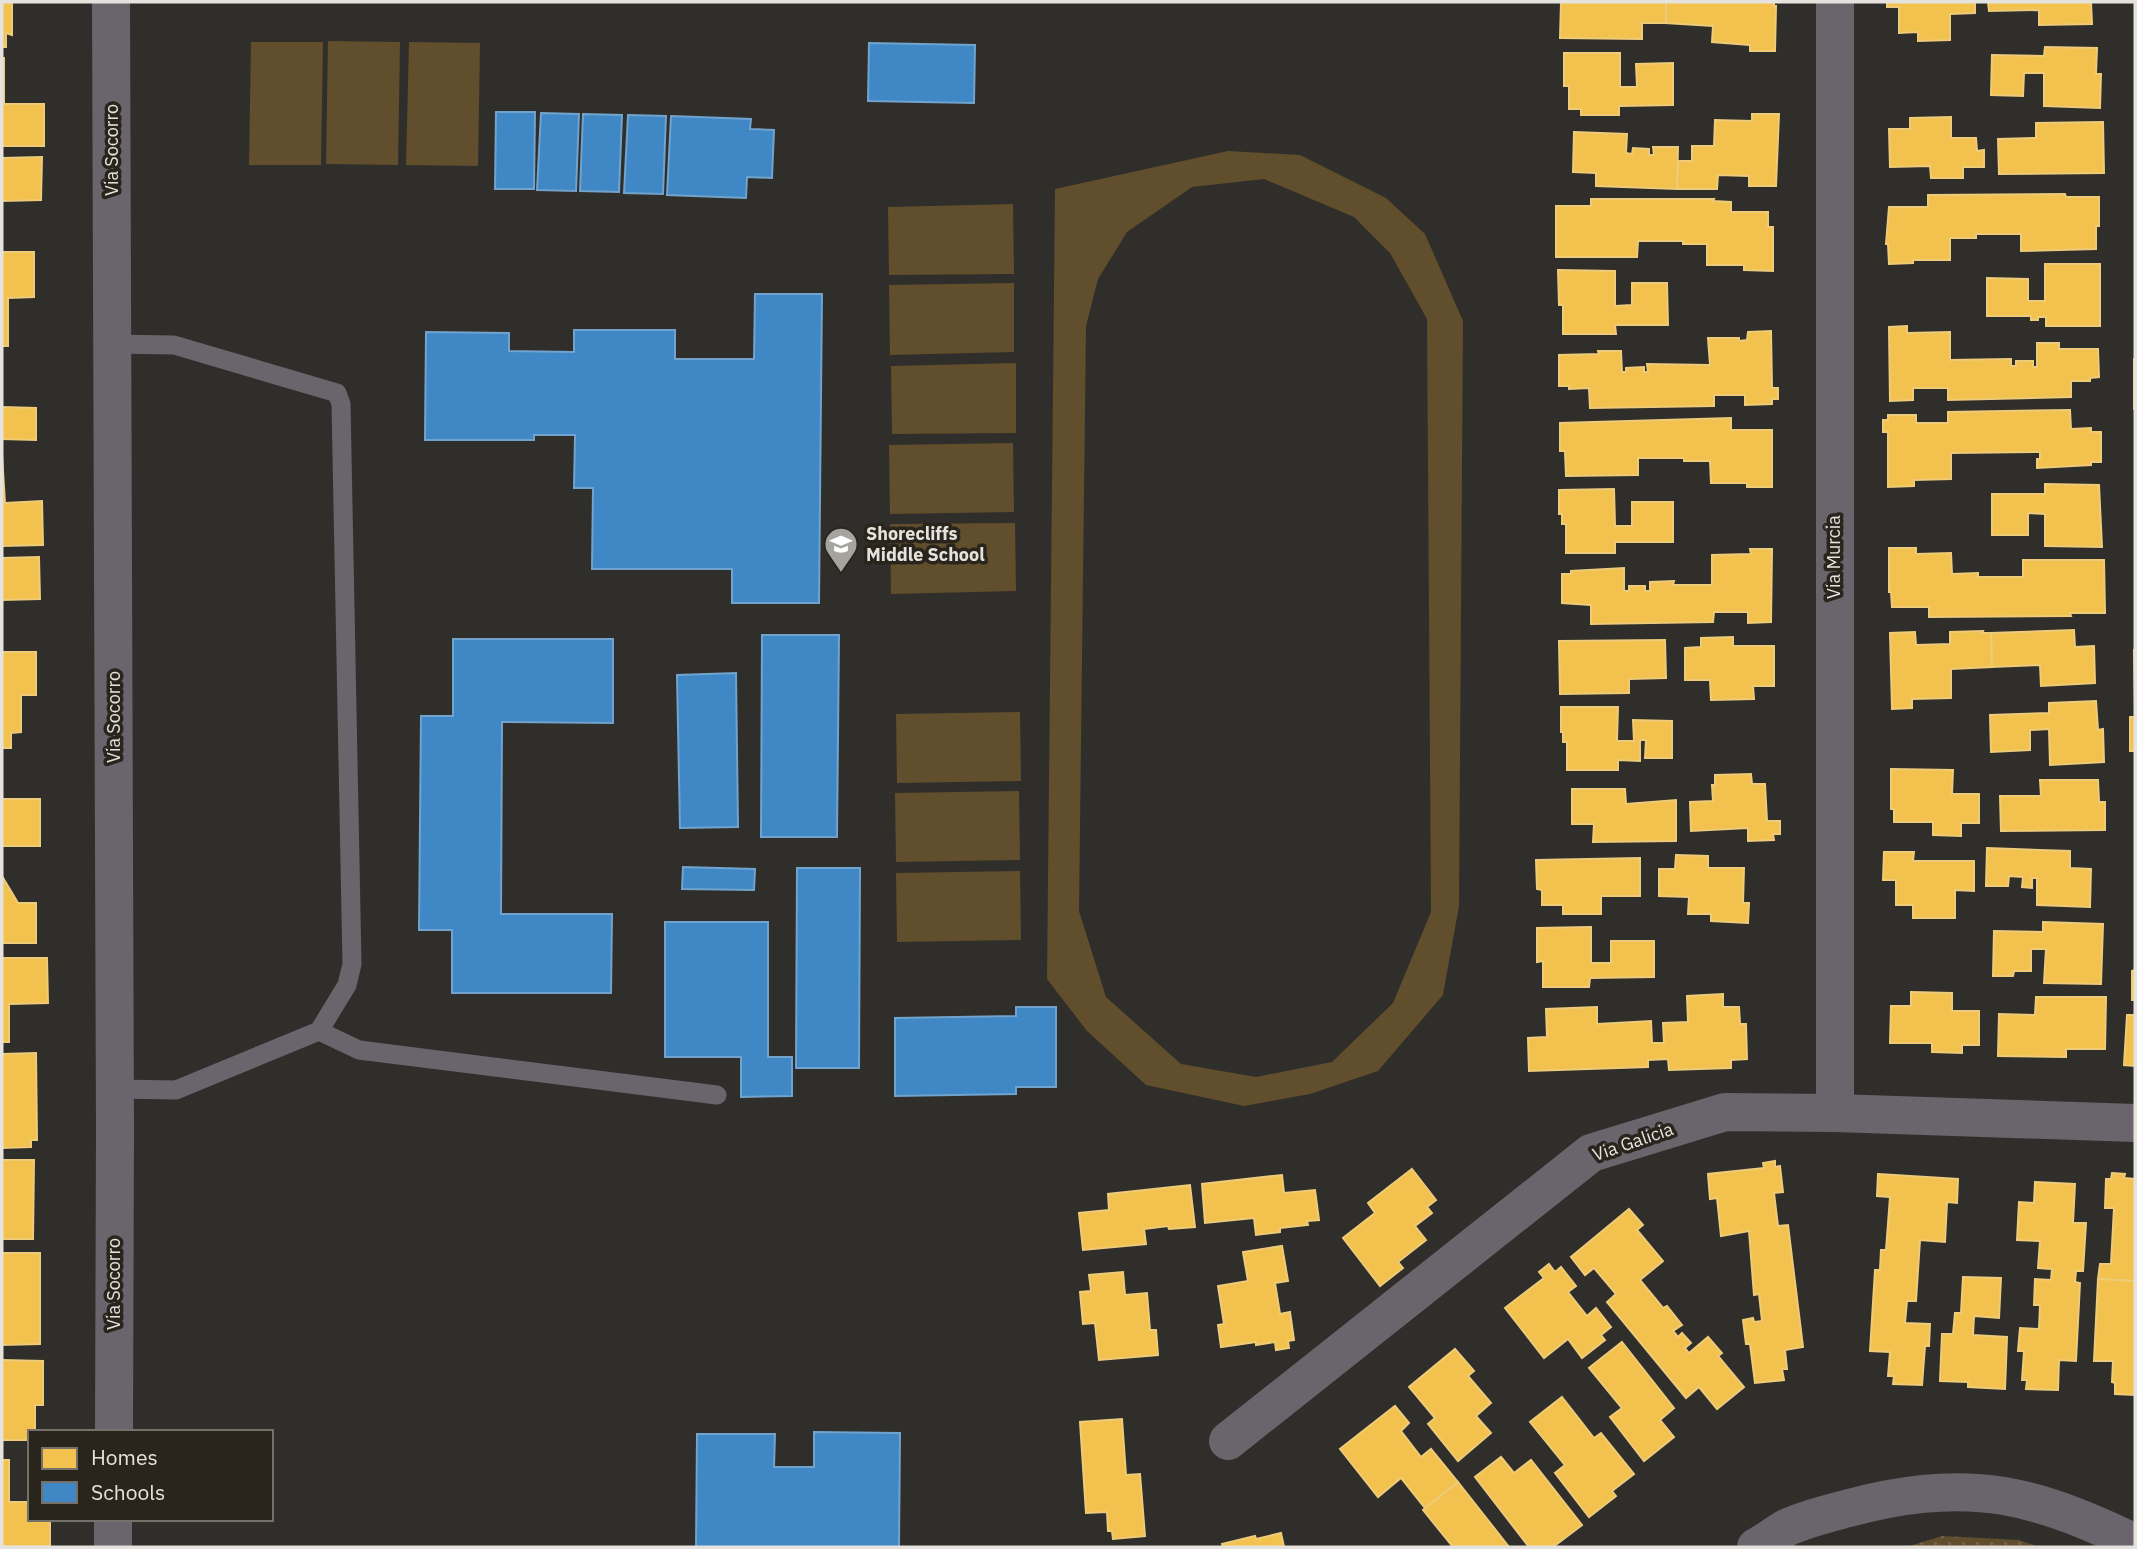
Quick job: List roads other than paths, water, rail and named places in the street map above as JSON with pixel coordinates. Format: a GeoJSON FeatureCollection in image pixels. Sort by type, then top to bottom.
{"type":"FeatureCollection","features":[{"type":"Feature","properties":{"kind":"street","name":"Via Socorro"},"geometry":{"type":"LineString","coordinates":[[111,2],[114,1430]]}},
{"type":"Feature","properties":{"kind":"street","name":"Via Murcia"},"geometry":{"type":"LineString","coordinates":[[1835,2],[1835,1113]]}},
{"type":"Feature","properties":{"kind":"street","name":"Via Galicia"},"geometry":{"type":"LineString","coordinates":[[1228,1441],[1591,1153],[1725,1112],[2135,1123]]}},
{"type":"Feature","properties":{"kind":"street"},"geometry":{"type":"LineString","coordinates":[[1756,1547],[1788,1527],[1818,1516],[1889,1497],[1941,1492],[2003,1496],[2035,1503],[2135,1543]]}},
{"type":"Feature","properties":{"kind":"street"},"geometry":{"type":"LineString","coordinates":[[113,1521],[113,1547]]}},
{"type":"Feature","properties":{"kind":"lane"},"geometry":{"type":"LineString","coordinates":[[112,344],[174,345],[337,393],[341,404],[352,964],[347,985],[319,1031],[176,1090],[115,1089]]}},
{"type":"Feature","properties":{"kind":"lane"},"geometry":{"type":"LineString","coordinates":[[319,1031],[359,1050],[717,1095]]}},
{"type":"Feature","properties":{"kind":"place","name":"Shorecliffs Middle School"},"geometry":{"type":"Point","coordinates":[841,574]}}]}
